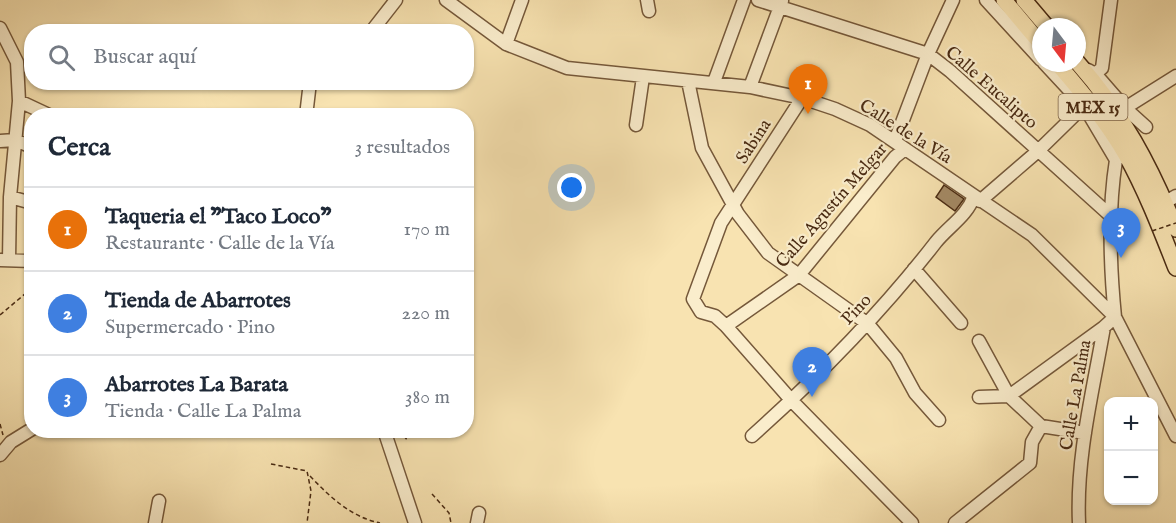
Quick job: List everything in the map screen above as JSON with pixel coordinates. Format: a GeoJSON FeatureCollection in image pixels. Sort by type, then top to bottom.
{"type":"FeatureCollection","features":[{"type":"Feature","properties":{"kind":"main road"},"geometry":{"type":"LineString","coordinates":[[1004,0],[1032,33]]}},
{"type":"Feature","properties":{"kind":"main road"},"geometry":{"type":"LineString","coordinates":[[1024,0],[1039,18]]}},
{"type":"Feature","properties":{"kind":"main road","name":"MEX 15"},"geometry":{"type":"LineString","coordinates":[[1086,69],[1139,146],[1176,229]]}},
{"type":"Feature","properties":{"kind":"main road","name":"MEX 15"},"geometry":{"type":"LineString","coordinates":[[1065,72],[1085,96],[1121,157],[1165,203],[1176,268]]}},
{"type":"Feature","properties":{"kind":"street"},"geometry":{"type":"LineString","coordinates":[[377,24],[396,0]]}},
{"type":"Feature","properties":{"kind":"street","name":"Calle de la Vía"},"geometry":{"type":"LineString","coordinates":[[446,0],[506,44],[567,68],[714,82],[802,98],[844,113],[895,141],[1032,235],[1115,317],[1176,436]]}},
{"type":"Feature","properties":{"kind":"street"},"geometry":{"type":"LineString","coordinates":[[506,44],[522,0]]}},
{"type":"Feature","properties":{"kind":"street"},"geometry":{"type":"LineString","coordinates":[[714,82],[744,0]]}},
{"type":"Feature","properties":{"kind":"street","name":"Calle Eucalipto"},"geometry":{"type":"LineString","coordinates":[[758,0],[781,4],[928,54],[950,71],[1112,218]]}},
{"type":"Feature","properties":{"kind":"street"},"geometry":{"type":"LineString","coordinates":[[895,141],[928,54],[953,0]]}},
{"type":"Feature","properties":{"kind":"street"},"geometry":{"type":"LineString","coordinates":[[986,0],[1032,50]]}},
{"type":"Feature","properties":{"kind":"street"},"geometry":{"type":"LineString","coordinates":[[1086,68],[1102,68],[1111,0]]}},
{"type":"Feature","properties":{"kind":"street"},"geometry":{"type":"LineString","coordinates":[[750,87],[781,4]]}},
{"type":"Feature","properties":{"kind":"street"},"geometry":{"type":"LineString","coordinates":[[0,28],[17,62],[19,100],[5,260],[24,261]]}},
{"type":"Feature","properties":{"kind":"street"},"geometry":{"type":"LineString","coordinates":[[1086,69],[1146,128]]}},
{"type":"Feature","properties":{"kind":"street"},"geometry":{"type":"LineString","coordinates":[[1052,72],[1084,106],[1121,157],[1112,218],[1115,317]]}},
{"type":"Feature","properties":{"kind":"street"},"geometry":{"type":"LineString","coordinates":[[1125,108],[1176,76]]}},
{"type":"Feature","properties":{"kind":"street"},"geometry":{"type":"LineString","coordinates":[[636,125],[643,77]]}},
{"type":"Feature","properties":{"kind":"street"},"geometry":{"type":"LineString","coordinates":[[688,81],[702,148],[735,204],[738,214],[768,253],[868,324],[896,358],[915,393],[939,420]]}},
{"type":"Feature","properties":{"kind":"street"},"geometry":{"type":"LineString","coordinates":[[307,108],[309,90]]}},
{"type":"Feature","properties":{"kind":"street","name":"Sabina"},"geometry":{"type":"LineString","coordinates":[[726,326],[715,316],[700,312],[693,299],[721,223],[802,98]]}},
{"type":"Feature","properties":{"kind":"street"},"geometry":{"type":"LineString","coordinates":[[19,100],[35,108]]}},
{"type":"Feature","properties":{"kind":"street","name":"Pino"},"geometry":{"type":"LineString","coordinates":[[752,436],[792,401],[868,324],[914,268],[977,199],[1038,152],[1084,106]]}},
{"type":"Feature","properties":{"kind":"street"},"geometry":{"type":"LineString","coordinates":[[0,141],[15,140],[24,144]]}},
{"type":"Feature","properties":{"kind":"street"},"geometry":{"type":"LineString","coordinates":[[1121,157],[1139,146]]}},
{"type":"Feature","properties":{"kind":"street","name":"Calle Agustín Melgar"},"geometry":{"type":"LineString","coordinates":[[726,326],[798,275],[905,149]]}},
{"type":"Feature","properties":{"kind":"street"},"geometry":{"type":"LineString","coordinates":[[10,197],[24,201]]}},
{"type":"Feature","properties":{"kind":"street"},"geometry":{"type":"LineString","coordinates":[[914,268],[961,323]]}},
{"type":"Feature","properties":{"kind":"street","name":"Calle La Palma"},"geometry":{"type":"LineString","coordinates":[[1079,523],[1078,495],[1085,433],[1104,327],[1115,317]]}},
{"type":"Feature","properties":{"kind":"street"},"geometry":{"type":"LineString","coordinates":[[726,326],[792,401],[912,523]]}},
{"type":"Feature","properties":{"kind":"street"},"geometry":{"type":"LineString","coordinates":[[980,397],[1009,396],[1104,327]]}},
{"type":"Feature","properties":{"kind":"street"},"geometry":{"type":"LineString","coordinates":[[979,341],[1009,396],[1041,426],[1085,433]]}},
{"type":"Feature","properties":{"kind":"street"},"geometry":{"type":"LineString","coordinates":[[954,523],[1030,463],[1032,442],[1041,426]]}},
{"type":"Feature","properties":{"kind":"street"},"geometry":{"type":"LineString","coordinates":[[0,455],[11,442],[24,434]]}},
{"type":"Feature","properties":{"kind":"street"},"geometry":{"type":"LineString","coordinates":[[387,438],[415,523]]}},
{"type":"Feature","properties":{"kind":"street"},"geometry":{"type":"LineString","coordinates":[[155,523],[159,501]]}},
{"type":"Feature","properties":{"kind":"path"},"geometry":{"type":"LineString","coordinates":[[1152,231],[1176,223]]}},
{"type":"Feature","properties":{"kind":"path"},"geometry":{"type":"LineString","coordinates":[[0,315],[24,295]]}},
{"type":"Feature","properties":{"kind":"path"},"geometry":{"type":"LineString","coordinates":[[271,464],[307,471],[308,475],[341,506],[367,520],[380,523]]}},
{"type":"Feature","properties":{"kind":"path"},"geometry":{"type":"LineString","coordinates":[[307,523],[311,491],[308,475]]}},
{"type":"Feature","properties":{"kind":"path"},"geometry":{"type":"LineString","coordinates":[[432,494],[449,513],[451,523]]}},
{"type":"Feature","properties":{"kind":"building"},"geometry":{"type":"Polygon","coordinates":[[[944,185],[964,199],[955,211],[936,197],[944,185]]]}},
{"type":"Feature","properties":{"kind":"place","name":"Taqueria el \"Taco Loco\""},"geometry":{"type":"Point","coordinates":[808,114]}},
{"type":"Feature","properties":{"kind":"place","name":"Abarrotes La Barata"},"geometry":{"type":"Point","coordinates":[1121,258]}},
{"type":"Feature","properties":{"kind":"place","name":"Tienda de Abarrotes"},"geometry":{"type":"Point","coordinates":[812,397]}}]}
